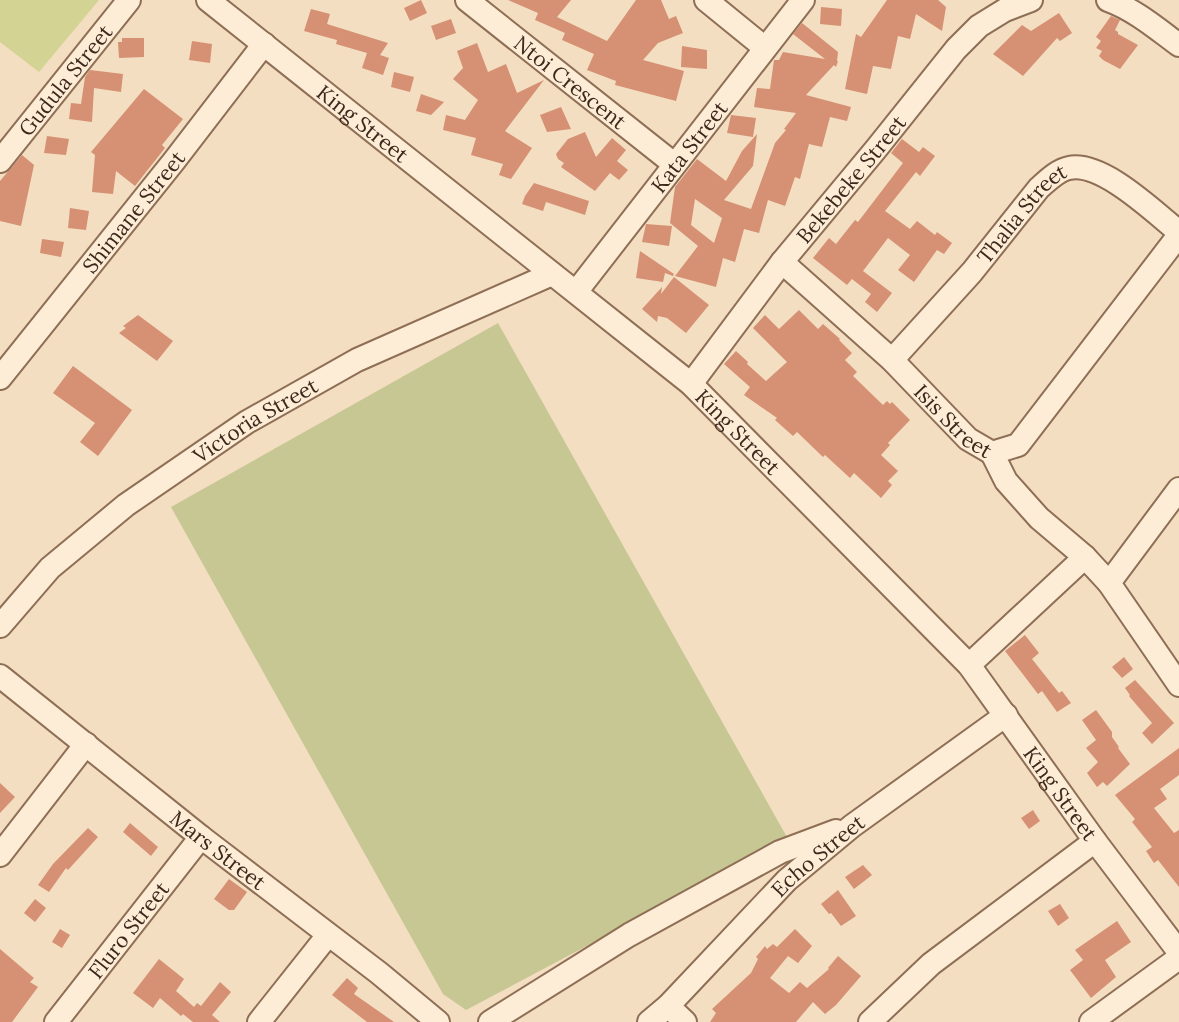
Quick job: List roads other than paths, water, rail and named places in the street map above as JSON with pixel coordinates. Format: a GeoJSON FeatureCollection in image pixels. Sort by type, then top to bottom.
{"type":"FeatureCollection","features":[{"type":"Feature","properties":{"kind":"street","name":"Gudula Street"},"geometry":{"type":"LineString","coordinates":[[0,161],[129,0]]}},
{"type":"Feature","properties":{"kind":"street","name":"King Street"},"geometry":{"type":"LineString","coordinates":[[208,0],[691,384],[969,665],[1095,841],[1179,952]]}},
{"type":"Feature","properties":{"kind":"street","name":"Ntoi Crescent"},"geometry":{"type":"LineString","coordinates":[[467,0],[674,164]]}},
{"type":"Feature","properties":{"kind":"street"},"geometry":{"type":"LineString","coordinates":[[706,0],[765,48]]}},
{"type":"Feature","properties":{"kind":"street","name":"Kata Street"},"geometry":{"type":"LineString","coordinates":[[576,292],[803,0]]}},
{"type":"Feature","properties":{"kind":"street","name":"Bekebeke Street"},"geometry":{"type":"LineString","coordinates":[[691,384],[782,262],[956,49],[979,26],[1005,10],[1031,0]]}},
{"type":"Feature","properties":{"kind":"street"},"geometry":{"type":"LineString","coordinates":[[1108,0],[1122,5],[1146,20],[1179,45]]}},
{"type":"Feature","properties":{"kind":"street","name":"Shimane Street"},"geometry":{"type":"LineString","coordinates":[[0,378],[174,161],[264,44]]}},
{"type":"Feature","properties":{"kind":"street","name":"Thalia Street"},"geometry":{"type":"LineString","coordinates":[[892,360],[972,272],[1038,188],[1067,168],[1083,166],[1101,174],[1126,190],[1179,234]]}},
{"type":"Feature","properties":{"kind":"street","name":"Isis Street"},"geometry":{"type":"LineString","coordinates":[[782,262],[892,360],[968,439],[992,453],[1018,445],[1179,234]]}},
{"type":"Feature","properties":{"kind":"street","name":"Victoria Street"},"geometry":{"type":"LineString","coordinates":[[0,626],[50,568],[126,505],[247,422],[357,360],[552,274]]}},
{"type":"Feature","properties":{"kind":"street"},"geometry":{"type":"LineString","coordinates":[[992,453],[1006,481],[1039,518],[1085,557],[1109,583],[1179,685]]}},
{"type":"Feature","properties":{"kind":"street"},"geometry":{"type":"LineString","coordinates":[[1109,583],[1179,489]]}},
{"type":"Feature","properties":{"kind":"street"},"geometry":{"type":"LineString","coordinates":[[969,665],[1085,557]]}},
{"type":"Feature","properties":{"kind":"street","name":"Mars Street"},"geometry":{"type":"LineString","coordinates":[[0,676],[201,837],[379,973],[438,1022]]}},
{"type":"Feature","properties":{"kind":"street","name":"Echo Street"},"geometry":{"type":"LineString","coordinates":[[649,1022],[668,1006],[787,880],[852,826],[1006,715]]}},
{"type":"Feature","properties":{"kind":"street"},"geometry":{"type":"LineString","coordinates":[[0,855],[86,744]]}},
{"type":"Feature","properties":{"kind":"street"},"geometry":{"type":"LineString","coordinates":[[489,1022],[629,935],[780,852],[852,826]]}},
{"type":"Feature","properties":{"kind":"street","name":"Fluro Street"},"geometry":{"type":"LineString","coordinates":[[56,1022],[201,837]]}},
{"type":"Feature","properties":{"kind":"street"},"geometry":{"type":"LineString","coordinates":[[870,1022],[931,964],[1095,841]]}},
{"type":"Feature","properties":{"kind":"street"},"geometry":{"type":"LineString","coordinates":[[259,1022],[328,935]]}},
{"type":"Feature","properties":{"kind":"street"},"geometry":{"type":"LineString","coordinates":[[1091,1022],[1179,958]]}},
{"type":"Feature","properties":{"kind":"street"},"geometry":{"type":"LineString","coordinates":[[668,1006],[685,1022]]}}]}
